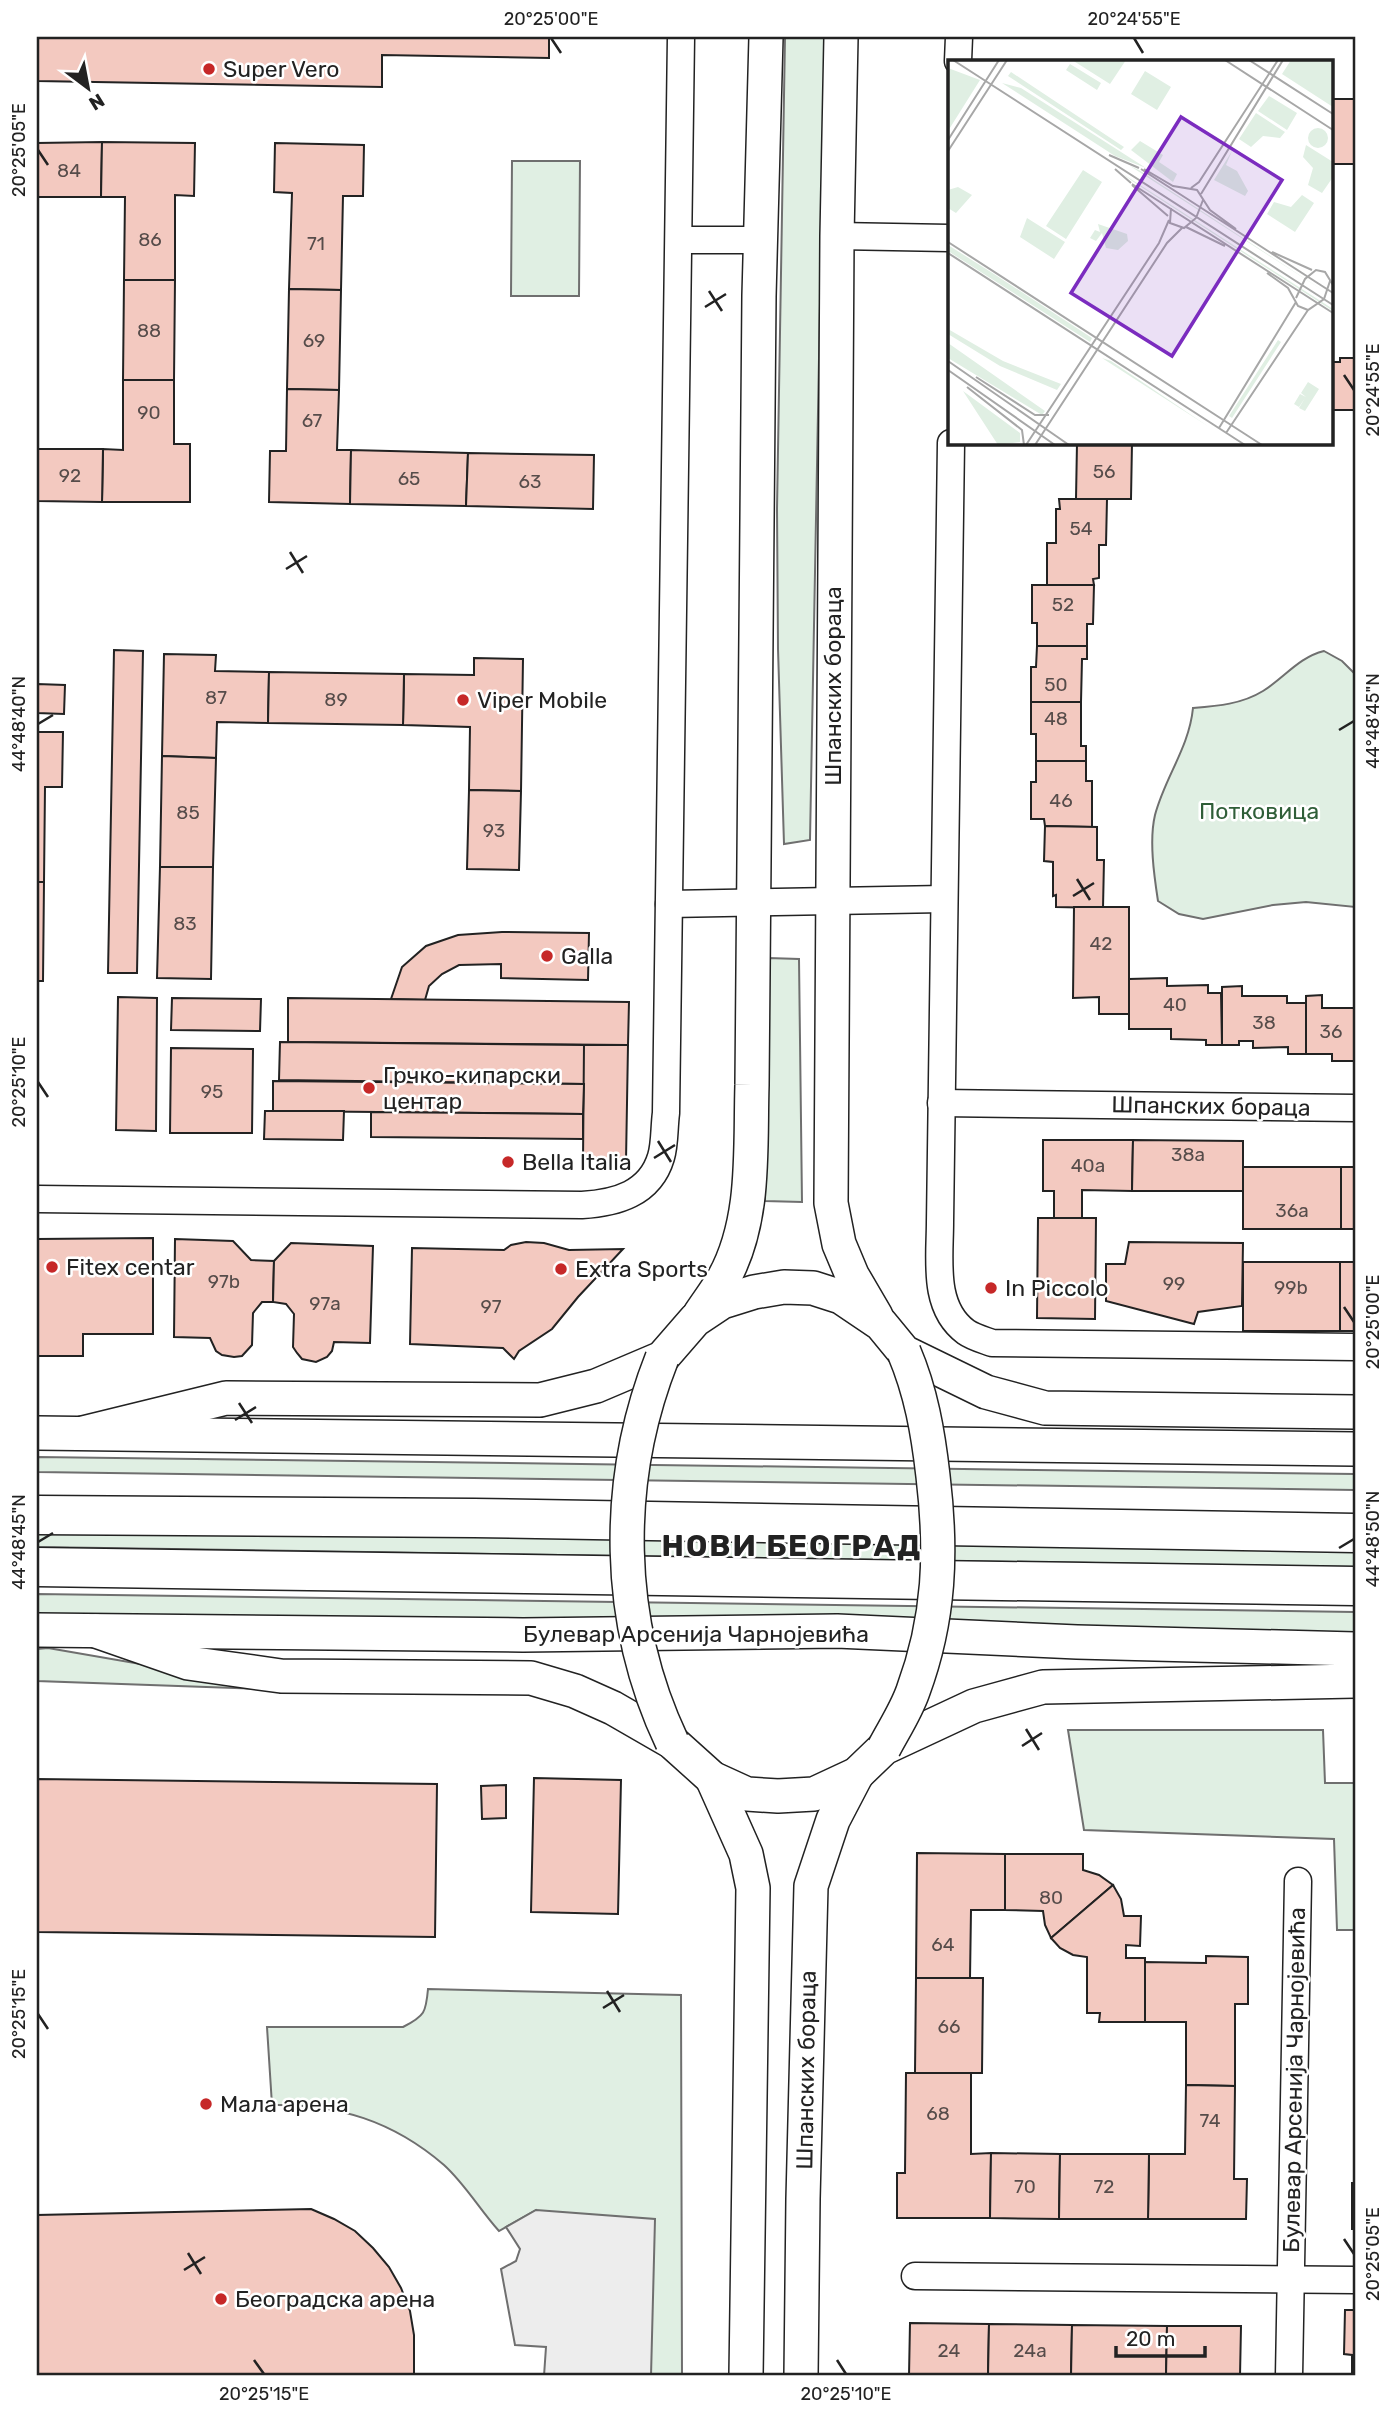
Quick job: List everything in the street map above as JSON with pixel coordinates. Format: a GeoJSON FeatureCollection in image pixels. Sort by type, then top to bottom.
{"type":"FeatureCollection","features":[{"type":"Feature","properties":{"kind":"highway"},"geometry":{"type":"LineString","coordinates":[[37,1515],[474,1518],[1355,1533]]}},
{"type":"Feature","properties":{"kind":"highway"},"geometry":{"type":"LineString","coordinates":[[37,1567],[1355,1586]]}},
{"type":"Feature","properties":{"kind":"street"},"geometry":{"type":"LineString","coordinates":[[37,1199],[582,1205],[614,1202],[625,1198],[635,1192],[657,1168],[662,1154],[666,1113],[681,37]]}},
{"type":"Feature","properties":{"kind":"street"},"geometry":{"type":"LineString","coordinates":[[672,1742],[657,1712],[635,1632],[626,1564],[626,1511],[648,1394],[662,1358],[695,1321],[724,1278],[744,1227],[748,1200],[752,1085],[760,240],[766,37]]}},
{"type":"Feature","properties":{"kind":"street","name":"Шпанских бораца"},"geometry":{"type":"LineString","coordinates":[[841,37],[837,236],[831,1203],[839,1244],[881,1324]]}},
{"type":"Feature","properties":{"kind":"street"},"geometry":{"type":"LineString","coordinates":[[958,60],[959,37]]}},
{"type":"Feature","properties":{"kind":"street"},"geometry":{"type":"LineString","coordinates":[[837,236],[948,238]]}},
{"type":"Feature","properties":{"kind":"street"},"geometry":{"type":"LineString","coordinates":[[679,240],[760,240]]}},
{"type":"Feature","properties":{"kind":"street"},"geometry":{"type":"LineString","coordinates":[[951,444],[940,1284],[948,1311],[967,1332],[992,1343],[1355,1347]]}},
{"type":"Feature","properties":{"kind":"street"},"geometry":{"type":"LineString","coordinates":[[669,905],[944,900]]}},
{"type":"Feature","properties":{"kind":"street","name":"Шпанских бораца"},"geometry":{"type":"LineString","coordinates":[[941,1103],[1355,1108]]}},
{"type":"Feature","properties":{"kind":"street"},"geometry":{"type":"LineString","coordinates":[[96,1631],[188,1663],[281,1676],[531,1678],[575,1690],[613,1708],[672,1742],[712,1778],[747,1794],[814,1794],[858,1774],[884,1748],[913,1692],[927,1643],[939,1579],[937,1513],[926,1427],[916,1382],[904,1352],[881,1324],[841,1297],[813,1288],[784,1287],[754,1292],[722,1302],[695,1321]]}},
{"type":"Feature","properties":{"kind":"street"},"geometry":{"type":"LineString","coordinates":[[904,1352],[986,1392],[1045,1408],[1355,1412]]}},
{"type":"Feature","properties":{"kind":"street"},"geometry":{"type":"LineString","coordinates":[[83,1433],[226,1398],[540,1400],[596,1386],[662,1358]]}},
{"type":"Feature","properties":{"kind":"street"},"geometry":{"type":"LineString","coordinates":[[37,1433],[1355,1449]]}},
{"type":"Feature","properties":{"kind":"street","name":"Булевар Арсенија Чарнојевића"},"geometry":{"type":"LineString","coordinates":[[37,1630],[509,1635],[837,1631],[1077,1642],[1355,1649]]}},
{"type":"Feature","properties":{"kind":"street"},"geometry":{"type":"LineString","coordinates":[[884,1748],[974,1706],[1043,1687],[1355,1681]]}},
{"type":"Feature","properties":{"kind":"street","name":"Шпанских бораца"},"geometry":{"type":"LineString","coordinates":[[801,2376],[811,1886],[833,1820],[858,1774]]}},
{"type":"Feature","properties":{"kind":"street"},"geometry":{"type":"LineString","coordinates":[[712,1778],[746,1854],[752,1888],[746,2376]]}},
{"type":"Feature","properties":{"kind":"street","name":"Булевар Арсенија Чарнојевића"},"geometry":{"type":"LineString","coordinates":[[1290,2280],[1298,1881]]}},
{"type":"Feature","properties":{"kind":"street","name":"Булевар Арсенија Чарнојевића"},"geometry":{"type":"LineString","coordinates":[[915,2276],[1355,2280]]}},
{"type":"Feature","properties":{"kind":"street"},"geometry":{"type":"LineString","coordinates":[[1289,2376],[1290,2280]]}},
{"type":"Feature","properties":{"kind":"green space"},"geometry":{"type":"Polygon","coordinates":[[[785,37],[825,37],[810,840],[784,844],[777,509],[785,37]]]}},
{"type":"Feature","properties":{"kind":"green space"},"geometry":{"type":"Polygon","coordinates":[[[512,161],[580,161],[579,296],[511,296],[512,161]]]}},
{"type":"Feature","properties":{"kind":"green space","name":"Потковица"},"geometry":{"type":"Polygon","coordinates":[[[1324,651],[1342,661],[1355,674],[1355,907],[1306,902],[1273,905],[1203,919],[1179,914],[1158,901],[1152,835],[1159,801],[1187,736],[1193,708],[1230,704],[1247,699],[1271,686],[1307,658],[1324,651]]]}},
{"type":"Feature","properties":{"kind":"green space"},"geometry":{"type":"Polygon","coordinates":[[[768,958],[799,959],[802,1202],[765,1201],[768,958]]]}},
{"type":"Feature","properties":{"kind":"green space"},"geometry":{"type":"Polygon","coordinates":[[[37,1457],[1355,1474],[1355,1490],[37,1472],[37,1457]]]}},
{"type":"Feature","properties":{"kind":"green space"},"geometry":{"type":"Polygon","coordinates":[[[37,1526],[1355,1544],[1355,1567],[37,1547],[37,1526]]]}},
{"type":"Feature","properties":{"kind":"green space"},"geometry":{"type":"Polygon","coordinates":[[[37,1594],[1355,1612],[1355,1633],[37,1614],[37,1594]]]}},
{"type":"Feature","properties":{"kind":"green space"},"geometry":{"type":"Polygon","coordinates":[[[48,1648],[290,1690],[37,1681],[37,1649],[48,1648]]]}},
{"type":"Feature","properties":{"kind":"green space"},"geometry":{"type":"Polygon","coordinates":[[[1068,1730],[1323,1730],[1325,1783],[1355,1783],[1355,1930],[1337,1930],[1334,1839],[1084,1830],[1068,1730]]]}},
{"type":"Feature","properties":{"kind":"green space"},"geometry":{"type":"Polygon","coordinates":[[[428,1989],[681,1995],[682,2376],[651,2376],[536,2210],[499,2231],[452,2172],[405,2137],[385,2126],[342,2112],[296,2105],[272,2105],[267,2027],[403,2027],[416,2020],[423,2012],[428,1989]]]}},
{"type":"Feature","properties":{"kind":"shaded area"},"geometry":{"type":"Polygon","coordinates":[[[536,2210],[655,2219],[651,2376],[544,2376],[546,2347],[515,2345],[501,2269],[516,2261],[520,2249],[506,2227],[536,2210]]]}},
{"type":"Feature","properties":{"kind":"building","name":"Super Vero"},"geometry":{"type":"Polygon","coordinates":[[[37,37],[549,37],[549,58],[382,55],[382,87],[37,81],[37,37]]]}},
{"type":"Feature","properties":{"kind":"building"},"geometry":{"type":"Polygon","coordinates":[[[1332,99],[1355,99],[1355,164],[1332,164],[1332,99]]]}},
{"type":"Feature","properties":{"kind":"building"},"geometry":{"type":"Polygon","coordinates":[[[102,142],[101,197],[37,197],[37,143],[102,142]]]}},
{"type":"Feature","properties":{"kind":"building"},"geometry":{"type":"Polygon","coordinates":[[[102,142],[195,143],[194,196],[175,195],[175,280],[124,280],[125,197],[101,197],[102,142]]]}},
{"type":"Feature","properties":{"kind":"building"},"geometry":{"type":"Polygon","coordinates":[[[275,143],[364,145],[363,196],[343,196],[341,290],[289,289],[292,193],[274,192],[275,143]]]}},
{"type":"Feature","properties":{"kind":"building"},"geometry":{"type":"Polygon","coordinates":[[[124,280],[175,280],[174,380],[123,380],[124,280]]]}},
{"type":"Feature","properties":{"kind":"building"},"geometry":{"type":"Polygon","coordinates":[[[289,289],[341,290],[339,390],[287,389],[289,289]]]}},
{"type":"Feature","properties":{"kind":"building"},"geometry":{"type":"Polygon","coordinates":[[[1340,358],[1355,358],[1355,410],[1332,410],[1332,362],[1340,362],[1340,358]]]}},
{"type":"Feature","properties":{"kind":"building"},"geometry":{"type":"Polygon","coordinates":[[[123,380],[174,380],[174,444],[190,444],[190,502],[102,502],[103,449],[123,450],[123,380]]]}},
{"type":"Feature","properties":{"kind":"building"},"geometry":{"type":"Polygon","coordinates":[[[287,389],[339,390],[337,450],[351,450],[350,504],[269,502],[270,451],[286,451],[287,389]]]}},
{"type":"Feature","properties":{"kind":"building"},"geometry":{"type":"Polygon","coordinates":[[[1077,444],[1132,444],[1131,499],[1076,499],[1077,444]]]}},
{"type":"Feature","properties":{"kind":"building"},"geometry":{"type":"Polygon","coordinates":[[[37,449],[103,449],[102,502],[37,501],[37,449]]]}},
{"type":"Feature","properties":{"kind":"building"},"geometry":{"type":"Polygon","coordinates":[[[351,450],[468,453],[466,506],[350,504],[351,450]]]}},
{"type":"Feature","properties":{"kind":"building"},"geometry":{"type":"Polygon","coordinates":[[[468,453],[594,455],[593,509],[466,506],[468,453]]]}},
{"type":"Feature","properties":{"kind":"building"},"geometry":{"type":"Polygon","coordinates":[[[1059,499],[1107,499],[1106,545],[1099,545],[1099,578],[1093,579],[1094,585],[1047,585],[1047,543],[1056,543],[1056,509],[1060,509],[1059,499]]]}},
{"type":"Feature","properties":{"kind":"building"},"geometry":{"type":"Polygon","coordinates":[[[1032,585],[1094,585],[1093,624],[1087,624],[1087,646],[1037,646],[1037,623],[1032,623],[1032,585]]]}},
{"type":"Feature","properties":{"kind":"building"},"geometry":{"type":"Polygon","coordinates":[[[1037,646],[1087,646],[1087,659],[1082,659],[1081,702],[1031,702],[1031,667],[1036,667],[1037,646]]]}},
{"type":"Feature","properties":{"kind":"building"},"geometry":{"type":"Polygon","coordinates":[[[114,650],[143,651],[137,973],[108,973],[114,650]]]}},
{"type":"Feature","properties":{"kind":"building"},"geometry":{"type":"Polygon","coordinates":[[[164,654],[216,655],[215,671],[269,672],[268,723],[217,722],[216,758],[162,756],[164,654]]]}},
{"type":"Feature","properties":{"kind":"building","name":"Viper Mobile"},"geometry":{"type":"Polygon","coordinates":[[[474,658],[523,659],[521,791],[469,790],[470,727],[403,725],[404,674],[474,675],[474,658]]]}},
{"type":"Feature","properties":{"kind":"building"},"geometry":{"type":"Polygon","coordinates":[[[269,672],[404,674],[403,725],[268,723],[269,672]]]}},
{"type":"Feature","properties":{"kind":"building"},"geometry":{"type":"Polygon","coordinates":[[[37,684],[65,685],[64,714],[37,713],[37,684]]]}},
{"type":"Feature","properties":{"kind":"building"},"geometry":{"type":"Polygon","coordinates":[[[1031,702],[1081,702],[1081,746],[1086,746],[1086,761],[1036,761],[1036,734],[1031,734],[1031,702]]]}},
{"type":"Feature","properties":{"kind":"building"},"geometry":{"type":"Polygon","coordinates":[[[37,732],[63,732],[62,787],[45,787],[44,882],[37,882],[37,732]]]}},
{"type":"Feature","properties":{"kind":"building"},"geometry":{"type":"Polygon","coordinates":[[[162,756],[216,758],[213,867],[160,867],[162,756]]]}},
{"type":"Feature","properties":{"kind":"building"},"geometry":{"type":"Polygon","coordinates":[[[1036,761],[1086,761],[1086,781],[1092,781],[1092,827],[1045,826],[1044,819],[1031,819],[1031,782],[1036,782],[1036,761]]]}},
{"type":"Feature","properties":{"kind":"building"},"geometry":{"type":"Polygon","coordinates":[[[469,790],[521,791],[519,870],[467,869],[469,790]]]}},
{"type":"Feature","properties":{"kind":"building"},"geometry":{"type":"Polygon","coordinates":[[[1045,826],[1097,827],[1097,860],[1104,860],[1103,908],[1056,907],[1056,895],[1053,896],[1053,862],[1044,861],[1045,826]]]}},
{"type":"Feature","properties":{"kind":"building"},"geometry":{"type":"Polygon","coordinates":[[[160,867],[213,867],[211,979],[157,978],[160,867]]]}},
{"type":"Feature","properties":{"kind":"building"},"geometry":{"type":"Polygon","coordinates":[[[37,882],[44,882],[43,981],[37,981],[37,882]]]}},
{"type":"Feature","properties":{"kind":"building"},"geometry":{"type":"Polygon","coordinates":[[[1074,907],[1129,907],[1129,1014],[1099,1014],[1099,997],[1073,998],[1074,907]]]}},
{"type":"Feature","properties":{"kind":"building"},"geometry":{"type":"Polygon","coordinates":[[[502,932],[589,933],[588,980],[501,978],[501,964],[459,965],[442,974],[429,986],[425,1000],[391,999],[402,967],[426,946],[458,935],[502,932]]]}},
{"type":"Feature","properties":{"kind":"building"},"geometry":{"type":"Polygon","coordinates":[[[1167,978],[1167,986],[1208,985],[1208,993],[1221,993],[1222,1045],[1206,1045],[1206,1040],[1171,1039],[1171,1029],[1129,1029],[1129,979],[1167,978]]]}},
{"type":"Feature","properties":{"kind":"building"},"geometry":{"type":"Polygon","coordinates":[[[1242,986],[1242,996],[1287,996],[1287,1003],[1307,1003],[1306,1054],[1288,1054],[1288,1047],[1253,1048],[1253,1041],[1239,1041],[1239,1045],[1222,1045],[1222,987],[1242,986]]]}},
{"type":"Feature","properties":{"kind":"building"},"geometry":{"type":"Polygon","coordinates":[[[1322,995],[1322,1008],[1355,1008],[1355,1061],[1332,1061],[1332,1054],[1306,1054],[1306,996],[1322,995]]]}},
{"type":"Feature","properties":{"kind":"building"},"geometry":{"type":"Polygon","coordinates":[[[118,997],[157,998],[156,1131],[116,1130],[118,997]]]}},
{"type":"Feature","properties":{"kind":"building"},"geometry":{"type":"Polygon","coordinates":[[[172,998],[261,999],[260,1031],[171,1030],[172,998]]]}},
{"type":"Feature","properties":{"kind":"building"},"geometry":{"type":"Polygon","coordinates":[[[288,998],[629,1002],[628,1045],[288,1042],[288,998]]]}},
{"type":"Feature","properties":{"kind":"building"},"geometry":{"type":"Polygon","coordinates":[[[280,1042],[584,1045],[584,1084],[279,1080],[280,1042]]]}},
{"type":"Feature","properties":{"kind":"building"},"geometry":{"type":"Polygon","coordinates":[[[584,1045],[628,1045],[626,1161],[583,1161],[584,1045]]]}},
{"type":"Feature","properties":{"kind":"building"},"geometry":{"type":"Polygon","coordinates":[[[171,1048],[253,1049],[252,1133],[170,1133],[171,1048]]]}},
{"type":"Feature","properties":{"kind":"building"},"geometry":{"type":"Polygon","coordinates":[[[273,1081],[584,1084],[583,1114],[273,1111],[273,1081]]]}},
{"type":"Feature","properties":{"kind":"building"},"geometry":{"type":"Polygon","coordinates":[[[265,1111],[344,1111],[343,1140],[264,1139],[265,1111]]]}},
{"type":"Feature","properties":{"kind":"building"},"geometry":{"type":"Polygon","coordinates":[[[371,1112],[583,1114],[583,1139],[371,1137],[371,1112]]]}},
{"type":"Feature","properties":{"kind":"building"},"geometry":{"type":"Polygon","coordinates":[[[1043,1140],[1133,1140],[1132,1191],[1082,1190],[1082,1218],[1054,1218],[1054,1191],[1043,1191],[1043,1140]]]}},
{"type":"Feature","properties":{"kind":"building"},"geometry":{"type":"Polygon","coordinates":[[[1133,1140],[1243,1141],[1243,1191],[1132,1191],[1133,1140]]]}},
{"type":"Feature","properties":{"kind":"building"},"geometry":{"type":"Polygon","coordinates":[[[1243,1167],[1341,1167],[1341,1229],[1243,1229],[1243,1167]]]}},
{"type":"Feature","properties":{"kind":"building"},"geometry":{"type":"Polygon","coordinates":[[[1341,1167],[1355,1167],[1355,1229],[1341,1229],[1341,1167]]]}},
{"type":"Feature","properties":{"kind":"building"},"geometry":{"type":"Polygon","coordinates":[[[1038,1218],[1096,1218],[1095,1319],[1037,1318],[1038,1218]]]}},
{"type":"Feature","properties":{"kind":"building"},"geometry":{"type":"Polygon","coordinates":[[[153,1238],[153,1334],[83,1334],[83,1356],[37,1356],[37,1239],[153,1238]]]}},
{"type":"Feature","properties":{"kind":"building"},"geometry":{"type":"Polygon","coordinates":[[[175,1239],[233,1241],[251,1260],[274,1261],[273,1302],[262,1302],[253,1313],[252,1345],[242,1356],[222,1355],[216,1351],[210,1338],[174,1337],[175,1239]]]}},
{"type":"Feature","properties":{"kind":"building"},"geometry":{"type":"Polygon","coordinates":[[[1129,1242],[1243,1243],[1242,1306],[1198,1312],[1194,1324],[1106,1301],[1106,1264],[1125,1264],[1129,1242]]]}},
{"type":"Feature","properties":{"kind":"building"},"geometry":{"type":"Polygon","coordinates":[[[291,1243],[373,1246],[370,1343],[334,1342],[327,1357],[316,1362],[302,1359],[297,1353],[293,1347],[294,1314],[286,1304],[273,1302],[274,1261],[291,1243]]]}},
{"type":"Feature","properties":{"kind":"building"},"geometry":{"type":"Polygon","coordinates":[[[544,1243],[569,1250],[623,1249],[552,1329],[519,1351],[514,1359],[503,1348],[410,1344],[412,1248],[504,1250],[511,1245],[544,1243]]]}},
{"type":"Feature","properties":{"kind":"building"},"geometry":{"type":"Polygon","coordinates":[[[1243,1262],[1340,1262],[1340,1331],[1243,1331],[1243,1262]]]}},
{"type":"Feature","properties":{"kind":"building"},"geometry":{"type":"Polygon","coordinates":[[[1340,1262],[1355,1262],[1355,1331],[1340,1331],[1340,1262]]]}},
{"type":"Feature","properties":{"kind":"building"},"geometry":{"type":"Polygon","coordinates":[[[534,1778],[621,1780],[618,1914],[531,1912],[534,1778]]]}},
{"type":"Feature","properties":{"kind":"building"},"geometry":{"type":"Polygon","coordinates":[[[37,1779],[437,1784],[435,1937],[37,1932],[37,1779]]]}},
{"type":"Feature","properties":{"kind":"building"},"geometry":{"type":"Polygon","coordinates":[[[506,1785],[506,1818],[482,1819],[481,1786],[506,1785]]]}},
{"type":"Feature","properties":{"kind":"building"},"geometry":{"type":"Polygon","coordinates":[[[917,1853],[1005,1854],[1005,1910],[971,1910],[970,1978],[916,1978],[917,1853]]]}},
{"type":"Feature","properties":{"kind":"building"},"geometry":{"type":"Polygon","coordinates":[[[1005,1854],[1083,1854],[1083,1870],[1099,1875],[1113,1885],[1051,1938],[1043,1911],[1005,1910],[1005,1854]]]}},
{"type":"Feature","properties":{"kind":"building"},"geometry":{"type":"Polygon","coordinates":[[[1113,1885],[1121,1899],[1124,1916],[1141,1916],[1140,1946],[1126,1945],[1126,1958],[1145,1958],[1145,2022],[1099,2022],[1100,2013],[1087,2013],[1087,1957],[1073,1955],[1060,1948],[1051,1938],[1113,1885]]]}},
{"type":"Feature","properties":{"kind":"building"},"geometry":{"type":"Polygon","coordinates":[[[1206,1956],[1248,1957],[1248,2004],[1235,2004],[1235,2086],[1186,2085],[1186,2022],[1145,2022],[1145,1962],[1206,1963],[1206,1956]]]}},
{"type":"Feature","properties":{"kind":"building"},"geometry":{"type":"Polygon","coordinates":[[[916,1978],[983,1978],[982,2073],[915,2073],[916,1978]]]}},
{"type":"Feature","properties":{"kind":"building"},"geometry":{"type":"Polygon","coordinates":[[[906,2073],[971,2073],[971,2154],[991,2153],[990,2218],[897,2218],[897,2173],[905,2173],[906,2073]]]}},
{"type":"Feature","properties":{"kind":"building"},"geometry":{"type":"Polygon","coordinates":[[[1186,2085],[1235,2086],[1234,2179],[1247,2179],[1246,2219],[1148,2219],[1149,2154],[1185,2154],[1186,2085]]]}},
{"type":"Feature","properties":{"kind":"building"},"geometry":{"type":"Polygon","coordinates":[[[991,2153],[1060,2154],[1059,2219],[990,2218],[991,2153]]]}},
{"type":"Feature","properties":{"kind":"building"},"geometry":{"type":"Polygon","coordinates":[[[1060,2154],[1149,2154],[1148,2219],[1059,2219],[1060,2154]]]}},
{"type":"Feature","properties":{"kind":"building"},"geometry":{"type":"Polygon","coordinates":[[[1352,2183],[1355,2183],[1355,2229],[1352,2229],[1352,2183]]]}},
{"type":"Feature","properties":{"kind":"building","name":"Београдска арена"},"geometry":{"type":"Polygon","coordinates":[[[311,2209],[355,2231],[389,2267],[410,2311],[414,2335],[414,2376],[37,2376],[37,2215],[311,2209]]]}},
{"type":"Feature","properties":{"kind":"building"},"geometry":{"type":"Polygon","coordinates":[[[1345,2310],[1355,2310],[1355,2376],[1352,2376],[1352,2355],[1344,2354],[1345,2310]]]}},
{"type":"Feature","properties":{"kind":"building"},"geometry":{"type":"Polygon","coordinates":[[[910,2323],[989,2324],[988,2376],[909,2376],[910,2323]]]}},
{"type":"Feature","properties":{"kind":"building"},"geometry":{"type":"Polygon","coordinates":[[[989,2324],[1072,2325],[1071,2376],[988,2376],[989,2324]]]}},
{"type":"Feature","properties":{"kind":"building"},"geometry":{"type":"Polygon","coordinates":[[[1072,2325],[1167,2326],[1166,2376],[1071,2376],[1072,2325]]]}},
{"type":"Feature","properties":{"kind":"building"},"geometry":{"type":"Polygon","coordinates":[[[1167,2326],[1241,2326],[1240,2376],[1166,2376],[1167,2326]]]}},
{"type":"Feature","properties":{"kind":"place","name":"Super Vero"},"geometry":{"type":"Point","coordinates":[209,69]}},
{"type":"Feature","properties":{"kind":"place","name":"Viper Mobile"},"geometry":{"type":"Point","coordinates":[463,700]}},
{"type":"Feature","properties":{"kind":"place","name":"Galla"},"geometry":{"type":"Point","coordinates":[547,956]}},
{"type":"Feature","properties":{"kind":"place","name":"Грчко-кипарски центар"},"geometry":{"type":"Point","coordinates":[369,1088]}},
{"type":"Feature","properties":{"kind":"place","name":"Bella Italia"},"geometry":{"type":"Point","coordinates":[508,1162]}},
{"type":"Feature","properties":{"kind":"place","name":"Fitex centar"},"geometry":{"type":"Point","coordinates":[52,1267]}},
{"type":"Feature","properties":{"kind":"place","name":"Extra Sports"},"geometry":{"type":"Point","coordinates":[561,1269]}},
{"type":"Feature","properties":{"kind":"place","name":"In Piccolo"},"geometry":{"type":"Point","coordinates":[991,1288]}},
{"type":"Feature","properties":{"kind":"place","name":"Мала арена"},"geometry":{"type":"Point","coordinates":[206,2104]}},
{"type":"Feature","properties":{"kind":"place","name":"Београдска арена"},"geometry":{"type":"Point","coordinates":[221,2299]}},
{"type":"Feature","properties":{"kind":"district","name":"НОВИ БЕОГРАД"},"geometry":{"type":"Point","coordinates":[792,1546]}}]}
